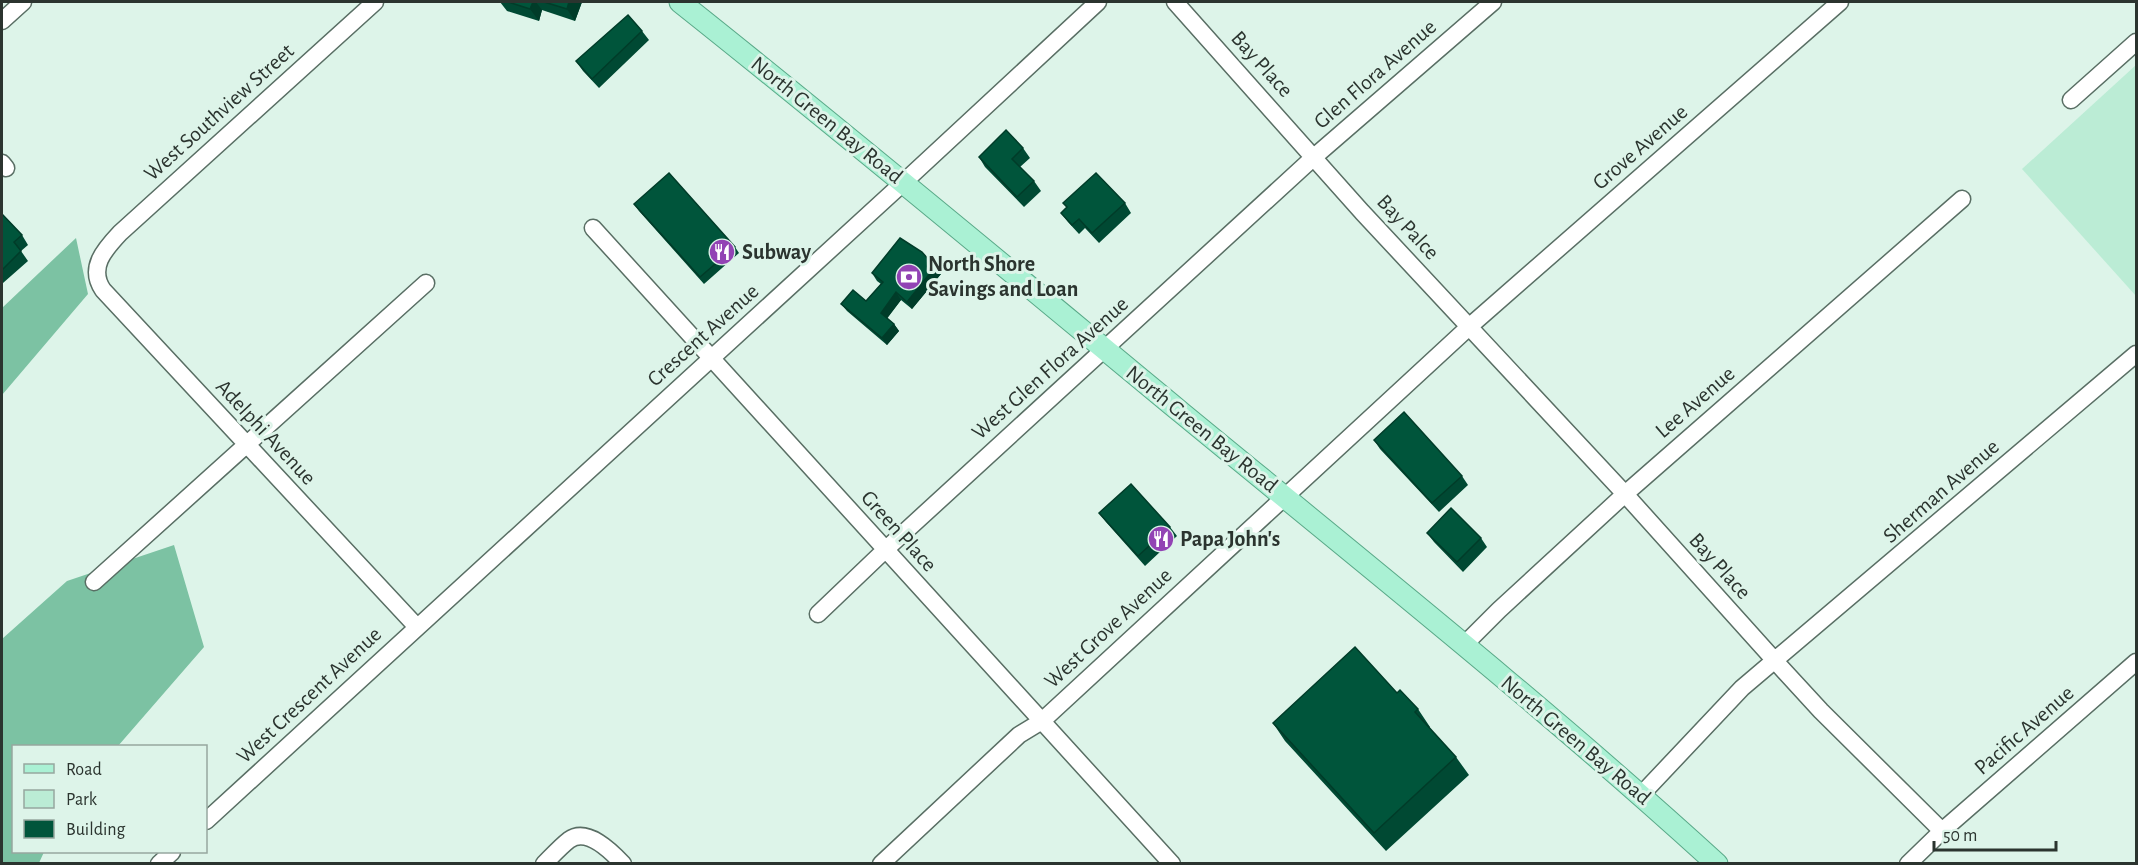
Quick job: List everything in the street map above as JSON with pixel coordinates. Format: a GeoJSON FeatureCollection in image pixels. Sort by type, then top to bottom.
{"type":"FeatureCollection","features":[{"type":"Feature","properties":{"kind":"main road","name":"North Green Bay Road"},"geometry":{"type":"LineString","coordinates":[[681,2],[904,182],[1464,645],[1641,795],[1717,864]]}},
{"type":"Feature","properties":{"kind":"street"},"geometry":{"type":"LineString","coordinates":[[2,21],[23,2]]}},
{"type":"Feature","properties":{"kind":"street","name":"West Southview Street"},"geometry":{"type":"LineString","coordinates":[[99,261],[108,245],[120,233],[375,2]]}},
{"type":"Feature","properties":{"kind":"street","name":"Crescent Avenue"},"geometry":{"type":"LineString","coordinates":[[417,627],[1098,2]]}},
{"type":"Feature","properties":{"kind":"street","name":"Bay Place"},"geometry":{"type":"LineString","coordinates":[[1175,2],[1314,157]]}},
{"type":"Feature","properties":{"kind":"street","name":"Glen Flora Avenue"},"geometry":{"type":"LineString","coordinates":[[1314,157],[1493,2]]}},
{"type":"Feature","properties":{"kind":"street","name":"Grove Avenue"},"geometry":{"type":"LineString","coordinates":[[1470,326],[1840,2]]}},
{"type":"Feature","properties":{"kind":"street"},"geometry":{"type":"LineString","coordinates":[[2071,100],[2136,42]]}},
{"type":"Feature","properties":{"kind":"street","name":"Bay Palce"},"geometry":{"type":"LineString","coordinates":[[1314,157],[1362,212],[1470,326]]}},
{"type":"Feature","properties":{"kind":"street","name":"West Glen Flora Avenue"},"geometry":{"type":"LineString","coordinates":[[818,614],[1314,157]]}},
{"type":"Feature","properties":{"kind":"street","name":"Lee Avenue"},"geometry":{"type":"LineString","coordinates":[[1464,645],[1625,494],[1962,198]]}},
{"type":"Feature","properties":{"kind":"street","name":"Green Place"},"geometry":{"type":"LineString","coordinates":[[593,228],[1172,864]]}},
{"type":"Feature","properties":{"kind":"street","name":"Adelphi Avenue"},"geometry":{"type":"LineString","coordinates":[[99,261],[97,280],[104,290],[417,627]]}},
{"type":"Feature","properties":{"kind":"street"},"geometry":{"type":"LineString","coordinates":[[94,582],[426,283]]}},
{"type":"Feature","properties":{"kind":"street","name":"Bay Place"},"geometry":{"type":"LineString","coordinates":[[1470,326],[1821,711],[1942,831]]}},
{"type":"Feature","properties":{"kind":"street","name":"West Grove Avenue"},"geometry":{"type":"LineString","coordinates":[[880,864],[1019,735],[1042,721],[1470,326]]}},
{"type":"Feature","properties":{"kind":"street","name":"Sherman Avenue"},"geometry":{"type":"LineString","coordinates":[[1641,795],[1742,688],[1776,662],[2136,354]]}},
{"type":"Feature","properties":{"kind":"street","name":"West Crescent Avenue"},"geometry":{"type":"LineString","coordinates":[[207,819],[417,627]]}},
{"type":"Feature","properties":{"kind":"street","name":"Pacific Avenue"},"geometry":{"type":"LineString","coordinates":[[1908,864],[1942,831],[2136,662]]}},
{"type":"Feature","properties":{"kind":"street"},"geometry":{"type":"LineString","coordinates":[[544,864],[571,838],[584,837],[596,840],[623,864]]}},
{"type":"Feature","properties":{"kind":"street"},"geometry":{"type":"LineString","coordinates":[[159,864],[171,853]]}},
{"type":"Feature","properties":{"kind":"green space"},"geometry":{"type":"Polygon","coordinates":[[[2136,65],[2136,296],[2022,169],[2136,65]]]}},
{"type":"Feature","properties":{"kind":"green space"},"geometry":{"type":"Polygon","coordinates":[[[76,238],[88,294],[2,395],[2,308],[76,238]]]}},
{"type":"Feature","properties":{"kind":"green space"},"geometry":{"type":"Polygon","coordinates":[[[174,545],[204,647],[119,745],[12,745],[12,853],[44,853],[39,863],[2,863],[2,639],[67,581],[174,545]]]}},
{"type":"Feature","properties":{"kind":"building"},"geometry":{"type":"Polygon","coordinates":[[[508,2],[533,2],[530,9],[508,2]]]}},
{"type":"Feature","properties":{"kind":"building"},"geometry":{"type":"Polygon","coordinates":[[[544,2],[569,2],[567,9],[544,2]]]}},
{"type":"Feature","properties":{"kind":"building"},"geometry":{"type":"Polygon","coordinates":[[[628,15],[642,31],[592,79],[576,61],[628,15]]]}},
{"type":"Feature","properties":{"kind":"building"},"geometry":{"type":"Polygon","coordinates":[[[1006,130],[1023,148],[1012,159],[1034,181],[1017,197],[979,157],[1006,130]]]}},
{"type":"Feature","properties":{"kind":"building"},"geometry":{"type":"Polygon","coordinates":[[[669,173],[735,247],[700,277],[634,204],[669,173]]]}},
{"type":"Feature","properties":{"kind":"building"},"geometry":{"type":"Polygon","coordinates":[[[1096,173],[1125,203],[1092,233],[1079,219],[1072,225],[1061,213],[1067,207],[1063,203],[1096,173]]]}},
{"type":"Feature","properties":{"kind":"building"},"geometry":{"type":"Polygon","coordinates":[[[2,214],[22,235],[14,242],[21,251],[2,270],[2,214]]]}},
{"type":"Feature","properties":{"kind":"building"},"geometry":{"type":"Polygon","coordinates":[[[900,238],[922,252],[935,267],[907,302],[896,292],[881,313],[894,324],[882,338],[841,304],[853,290],[866,301],[883,282],[872,273],[900,238]]]}},
{"type":"Feature","properties":{"kind":"building"},"geometry":{"type":"Polygon","coordinates":[[[1404,412],[1462,476],[1432,503],[1374,440],[1404,412]]]}},
{"type":"Feature","properties":{"kind":"building"},"geometry":{"type":"Polygon","coordinates":[[[1131,484],[1170,527],[1138,556],[1099,513],[1131,484]]]}},
{"type":"Feature","properties":{"kind":"building"},"geometry":{"type":"Polygon","coordinates":[[[1451,508],[1481,538],[1457,562],[1427,533],[1451,508]]]}},
{"type":"Feature","properties":{"kind":"building"},"geometry":{"type":"Polygon","coordinates":[[[1355,647],[1397,693],[1400,690],[1418,709],[1415,712],[1456,757],[1374,833],[1273,723],[1355,647]]]}},
{"type":"Feature","properties":{"kind":"place","name":"Subway"},"geometry":{"type":"Point","coordinates":[722,252]}},
{"type":"Feature","properties":{"kind":"place","name":"North Shore Savings and Loan"},"geometry":{"type":"Point","coordinates":[909,277]}},
{"type":"Feature","properties":{"kind":"place","name":"Papa John's"},"geometry":{"type":"Point","coordinates":[1161,539]}}]}
